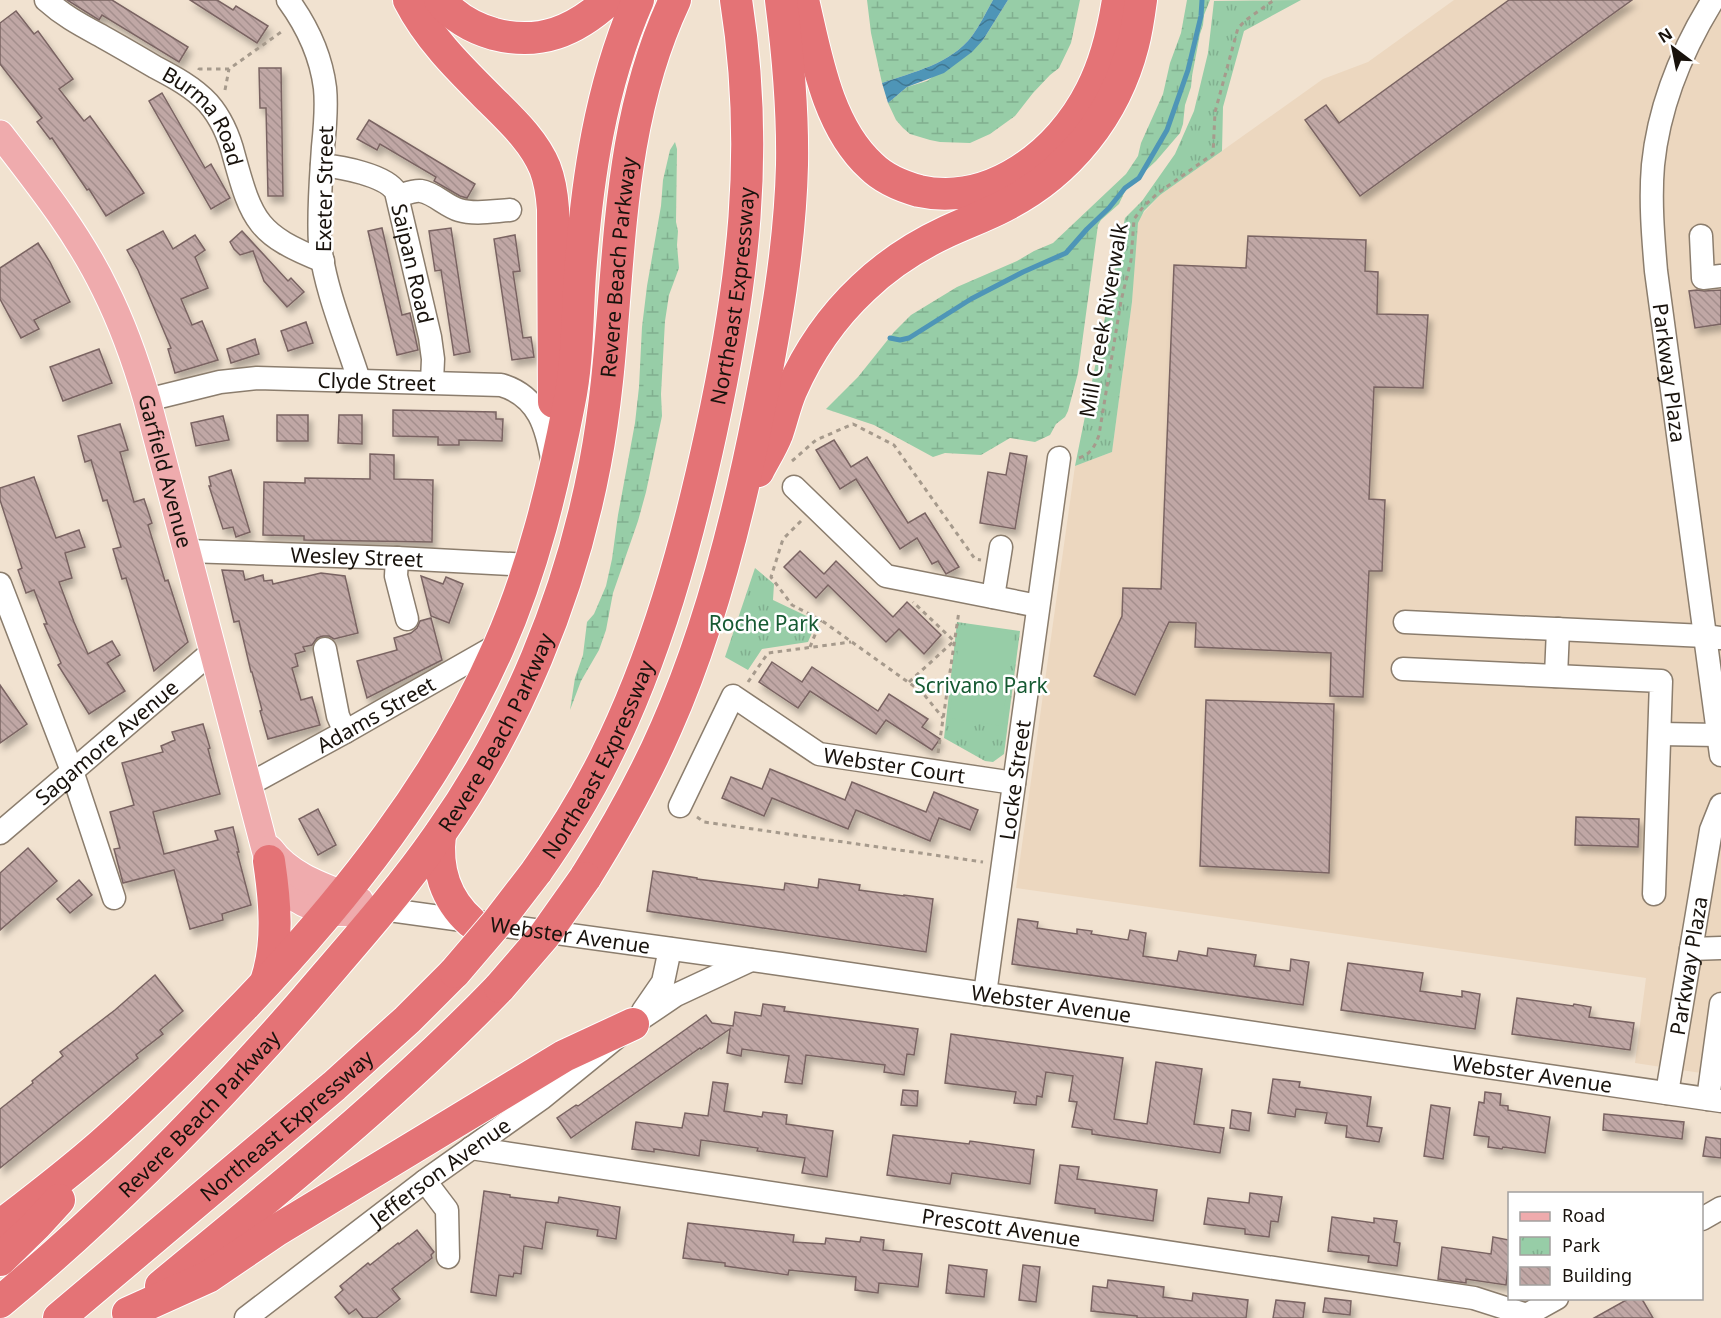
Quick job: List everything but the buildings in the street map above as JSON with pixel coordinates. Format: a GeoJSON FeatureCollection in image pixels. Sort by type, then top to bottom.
{"type":"FeatureCollection","features":[{"type":"Feature","properties":{"kind":"highway"},"geometry":{"type":"LineString","coordinates":[[409,0],[421,21],[447,54],[529,140],[549,181],[553,209],[554,472]]}},
{"type":"Feature","properties":{"kind":"highway"},"geometry":{"type":"LineString","coordinates":[[440,0],[455,15],[478,28],[503,36],[532,39],[575,25],[609,0]]}},
{"type":"Feature","properties":{"kind":"highway","name":"Revere Beach Parkway"},"geometry":{"type":"LineString","coordinates":[[0,1226],[80,1164],[126,1122],[175,1076],[265,984],[336,903],[390,831],[440,758],[471,705],[501,643],[529,565],[554,472],[575,371],[586,210],[594,147],[609,80],[638,0]]}},
{"type":"Feature","properties":{"kind":"highway","name":"Revere Beach Parkway"},"geometry":{"type":"LineString","coordinates":[[0,1302],[115,1200],[201,1116],[382,909],[440,834],[475,781],[522,691],[558,601],[579,534],[594,468],[605,402],[618,244],[632,136],[638,103],[648,70],[675,0]]}},
{"type":"Feature","properties":{"kind":"highway","name":"Northeast Expressway"},"geometry":{"type":"LineString","coordinates":[[59,1318],[334,1086],[407,1020],[455,972],[496,924],[536,872],[590,788],[633,696],[666,602],[702,473],[721,384],[735,305],[748,174],[747,105],[736,0]]}},
{"type":"Feature","properties":{"kind":"highway","name":"Northeast Expressway"},"geometry":{"type":"LineString","coordinates":[[126,1316],[378,1105],[452,1036],[500,987],[544,936],[585,878],[636,790],[670,717],[702,633],[734,520],[754,436],[774,333],[787,232],[792,167],[788,65],[781,0]]}},
{"type":"Feature","properties":{"kind":"highway"},"geometry":{"type":"LineString","coordinates":[[803,0],[828,94],[839,121],[857,150],[871,167],[888,179],[916,190],[947,195],[969,192],[1001,181],[1028,165],[1057,139],[1081,109],[1099,74],[1112,35],[1119,0]]}},
{"type":"Feature","properties":{"kind":"highway"},"geometry":{"type":"LineString","coordinates":[[734,520],[777,434],[802,368],[829,326],[863,288],[901,258],[937,237],[1023,195],[1050,176],[1074,154],[1100,121],[1120,82],[1134,43],[1141,0]]}},
{"type":"Feature","properties":{"kind":"highway"},"geometry":{"type":"LineString","coordinates":[[440,834],[438,855],[441,874],[453,901],[471,922]]}},
{"type":"Feature","properties":{"kind":"highway"},"geometry":{"type":"LineString","coordinates":[[265,984],[272,962],[274,929],[273,892],[266,850]]}},
{"type":"Feature","properties":{"kind":"highway"},"geometry":{"type":"LineString","coordinates":[[126,1316],[208,1277],[277,1230],[564,1056],[633,1024]]}},
{"type":"Feature","properties":{"kind":"highway"},"geometry":{"type":"LineString","coordinates":[[0,1260],[37,1224],[126,1122]]}},
{"type":"Feature","properties":{"kind":"main road","name":"Garfield Avenue"},"geometry":{"type":"LineString","coordinates":[[0,134],[39,184],[76,239],[105,288],[132,349],[248,785],[266,850],[279,880],[291,894],[309,904],[336,903],[382,909]]}},
{"type":"Feature","properties":{"kind":"street","name":"Burma Road"},"geometry":{"type":"LineString","coordinates":[[46,0],[73,21],[192,89],[209,104],[224,126],[246,196],[258,220],[267,231],[286,245],[323,261]]}},
{"type":"Feature","properties":{"kind":"street","name":"Exeter Street"},"geometry":{"type":"LineString","coordinates":[[288,0],[301,19],[316,54],[325,89],[326,117],[320,222],[323,261],[359,380]]}},
{"type":"Feature","properties":{"kind":"street","name":"Parkway Plaza"},"geometry":{"type":"LineString","coordinates":[[1713,0],[1683,55],[1666,100],[1655,153],[1652,188],[1656,271],[1713,637],[1720,745]]}},
{"type":"Feature","properties":{"kind":"street","name":"Saipan Road"},"geometry":{"type":"LineString","coordinates":[[322,165],[347,169],[382,180],[394,188],[398,196],[432,344],[432,382]]}},
{"type":"Feature","properties":{"kind":"street"},"geometry":{"type":"LineString","coordinates":[[398,196],[422,191],[452,208],[464,211],[510,210]]}},
{"type":"Feature","properties":{"kind":"street"},"geometry":{"type":"LineString","coordinates":[[1701,236],[1703,278],[1721,276]]}},
{"type":"Feature","properties":{"kind":"street","name":"Clyde Street"},"geometry":{"type":"LineString","coordinates":[[147,400],[244,378],[492,384],[508,387],[521,393],[532,404],[541,419],[554,472]]}},
{"type":"Feature","properties":{"kind":"street","name":"Locke Street"},"geometry":{"type":"LineString","coordinates":[[985,994],[1059,458]]}},
{"type":"Feature","properties":{"kind":"street"},"geometry":{"type":"LineString","coordinates":[[794,487],[886,576],[1038,606]]}},
{"type":"Feature","properties":{"kind":"street","name":"Wesley Street"},"geometry":{"type":"LineString","coordinates":[[186,551],[529,565]]}},
{"type":"Feature","properties":{"kind":"street"},"geometry":{"type":"LineString","coordinates":[[993,597],[1000,555]]}},
{"type":"Feature","properties":{"kind":"street"},"geometry":{"type":"LineString","coordinates":[[397,558],[396,576],[407,619]]}},
{"type":"Feature","properties":{"kind":"street"},"geometry":{"type":"LineString","coordinates":[[0,584],[72,771],[114,898]]}},
{"type":"Feature","properties":{"kind":"street"},"geometry":{"type":"LineString","coordinates":[[1405,622],[1713,637]]}},
{"type":"Feature","properties":{"kind":"street"},"geometry":{"type":"LineString","coordinates":[[1556,676],[1558,629]]}},
{"type":"Feature","properties":{"kind":"street","name":"Adams Street"},"geometry":{"type":"LineString","coordinates":[[248,785],[501,643]]}},
{"type":"Feature","properties":{"kind":"street"},"geometry":{"type":"LineString","coordinates":[[325,649],[338,716],[345,732]]}},
{"type":"Feature","properties":{"kind":"street","name":"Sagamore Avenue"},"geometry":{"type":"LineString","coordinates":[[0,833],[213,651]]}},
{"type":"Feature","properties":{"kind":"street"},"geometry":{"type":"LineString","coordinates":[[1403,669],[1661,681],[1654,894]]}},
{"type":"Feature","properties":{"kind":"street"},"geometry":{"type":"LineString","coordinates":[[680,806],[733,696],[738,699]]}},
{"type":"Feature","properties":{"kind":"street","name":"Webster Court"},"geometry":{"type":"LineString","coordinates":[[738,699],[819,754],[1014,783]]}},
{"type":"Feature","properties":{"kind":"street"},"geometry":{"type":"LineString","coordinates":[[1660,734],[1720,745]]}},
{"type":"Feature","properties":{"kind":"street","name":"Parkway Plaza"},"geometry":{"type":"LineString","coordinates":[[1667,1093],[1713,824],[1721,805]]}},
{"type":"Feature","properties":{"kind":"street","name":"Webster Avenue"},"geometry":{"type":"LineString","coordinates":[[382,909],[751,960],[1714,1100]]}},
{"type":"Feature","properties":{"kind":"street"},"geometry":{"type":"LineString","coordinates":[[1691,950],[1721,948]]}},
{"type":"Feature","properties":{"kind":"street","name":"Jefferson Avenue"},"geometry":{"type":"LineString","coordinates":[[633,1024],[663,982],[670,949]]}},
{"type":"Feature","properties":{"kind":"street","name":"Jefferson Avenue"},"geometry":{"type":"LineString","coordinates":[[246,1318],[425,1181],[542,1098],[633,1024],[676,995],[751,960]]}},
{"type":"Feature","properties":{"kind":"street","name":"Parkway Plaza"},"geometry":{"type":"LineString","coordinates":[[1714,1100],[1721,1004]]}},
{"type":"Feature","properties":{"kind":"street","name":"Prescott Avenue"},"geometry":{"type":"LineString","coordinates":[[471,1148],[1474,1298],[1524,1316]]}},
{"type":"Feature","properties":{"kind":"street"},"geometry":{"type":"LineString","coordinates":[[425,1181],[447,1210],[448,1257]]}},
{"type":"Feature","properties":{"kind":"street"},"geometry":{"type":"LineString","coordinates":[[1703,1218],[1721,1208]]}},
{"type":"Feature","properties":{"kind":"street"},"geometry":{"type":"LineString","coordinates":[[1524,1316],[1555,1300]]}},
{"type":"Feature","properties":{"kind":"path","name":"Mill Creek Riverwalk"},"geometry":{"type":"LineString","coordinates":[[1059,458],[1081,458],[1087,455],[1099,435],[1121,300],[1129,270],[1134,219],[1143,207],[1163,189],[1213,154],[1215,112],[1238,28],[1274,0]]}},
{"type":"Feature","properties":{"kind":"path"},"geometry":{"type":"LineString","coordinates":[[192,89],[200,69],[230,69],[301,19]]}},
{"type":"Feature","properties":{"kind":"path"},"geometry":{"type":"LineString","coordinates":[[794,487],[788,464],[816,440],[853,424],[894,445],[975,559],[1000,555]]}},
{"type":"Feature","properties":{"kind":"path"},"geometry":{"type":"LineString","coordinates":[[815,507],[783,539],[771,577],[792,605],[821,620],[909,682],[922,692],[943,718]]}},
{"type":"Feature","properties":{"kind":"path"},"geometry":{"type":"LineString","coordinates":[[935,771],[962,591]]}},
{"type":"Feature","properties":{"kind":"path"},"geometry":{"type":"LineString","coordinates":[[911,600],[954,640]]}},
{"type":"Feature","properties":{"kind":"path"},"geometry":{"type":"LineString","coordinates":[[810,647],[821,620]]}},
{"type":"Feature","properties":{"kind":"path"},"geometry":{"type":"LineString","coordinates":[[909,682],[954,640]]}},
{"type":"Feature","properties":{"kind":"path"},"geometry":{"type":"LineString","coordinates":[[738,699],[768,653],[851,642]]}},
{"type":"Feature","properties":{"kind":"path"},"geometry":{"type":"LineString","coordinates":[[680,806],[704,822],[1003,864]]}},
{"type":"Feature","properties":{"kind":"shaded area"},"geometry":{"type":"Polygon","coordinates":[[[1454,0],[1721,0],[1721,1076],[1635,1063],[1646,978],[1016,888],[1075,466],[1112,452],[1132,302],[1136,230],[1140,217],[1160,195],[1323,79],[1368,62],[1454,0]]]}},
{"type":"Feature","properties":{"kind":"green space"},"geometry":{"type":"Polygon","coordinates":[[[867,0],[993,0],[972,36],[953,54],[919,71],[882,83],[871,33],[867,0]]]}},
{"type":"Feature","properties":{"kind":"green space"},"geometry":{"type":"Polygon","coordinates":[[[1008,0],[1080,0],[1071,43],[1059,68],[1033,93],[1015,116],[990,134],[970,143],[940,142],[910,134],[896,120],[888,103],[907,87],[927,81],[983,40],[1008,0]]]}},
{"type":"Feature","properties":{"kind":"green space"},"geometry":{"type":"Polygon","coordinates":[[[1187,0],[1210,0],[1204,15],[1183,124],[1180,133],[1156,161],[1126,189],[1119,204],[1098,225],[1078,373],[1068,411],[1050,435],[1035,442],[1010,438],[981,455],[945,453],[933,457],[874,425],[826,409],[858,377],[894,332],[911,315],[957,287],[1053,243],[1126,174],[1138,156],[1141,143],[1163,94],[1170,63],[1181,33],[1187,0]]]}},
{"type":"Feature","properties":{"kind":"green space"},"geometry":{"type":"Polygon","coordinates":[[[1301,0],[1244,31],[1223,107],[1222,151],[1160,195],[1144,211],[1138,223],[1132,302],[1112,452],[1075,466],[1125,218],[1142,201],[1175,154],[1194,111],[1208,53],[1214,1],[1301,0]]]}},
{"type":"Feature","properties":{"kind":"green space"},"geometry":{"type":"Polygon","coordinates":[[[675,142],[679,268],[669,295],[665,321],[662,416],[646,492],[613,593],[606,630],[599,650],[581,681],[570,710],[575,678],[583,655],[587,622],[594,614],[606,586],[612,559],[635,423],[642,327],[663,180],[670,150],[675,142]]]}},
{"type":"Feature","properties":{"kind":"green space","name":"Roche Park"},"geometry":{"type":"Polygon","coordinates":[[[755,568],[774,584],[773,600],[817,621],[808,642],[762,649],[748,670],[725,657],[755,568]]]}},
{"type":"Feature","properties":{"kind":"green space","name":"Scrivano Park"},"geometry":{"type":"Polygon","coordinates":[[[957,622],[1020,631],[1004,754],[993,762],[985,761],[944,738],[957,622]]]}},
{"type":"Feature","properties":{"kind":"green space","name":"Scrivano Park"},"geometry":{"type":"Polygon","coordinates":[[[961,625],[1014,633],[1002,726],[949,718],[961,625]]]}},
{"type":"Feature","properties":{"kind":"water"},"geometry":{"type":"Polygon","coordinates":[[[993,0],[1008,0],[983,40],[972,52],[944,73],[907,87],[888,103],[882,83],[919,71],[953,54],[972,36],[993,0]]]}},
{"type":"Feature","properties":{"kind":"waterway"},"geometry":{"type":"LineString","coordinates":[[890,338],[900,340],[909,338],[971,299],[1066,253],[1125,188],[1139,178],[1167,130],[1188,70],[1201,16],[1202,0]]}}]}
